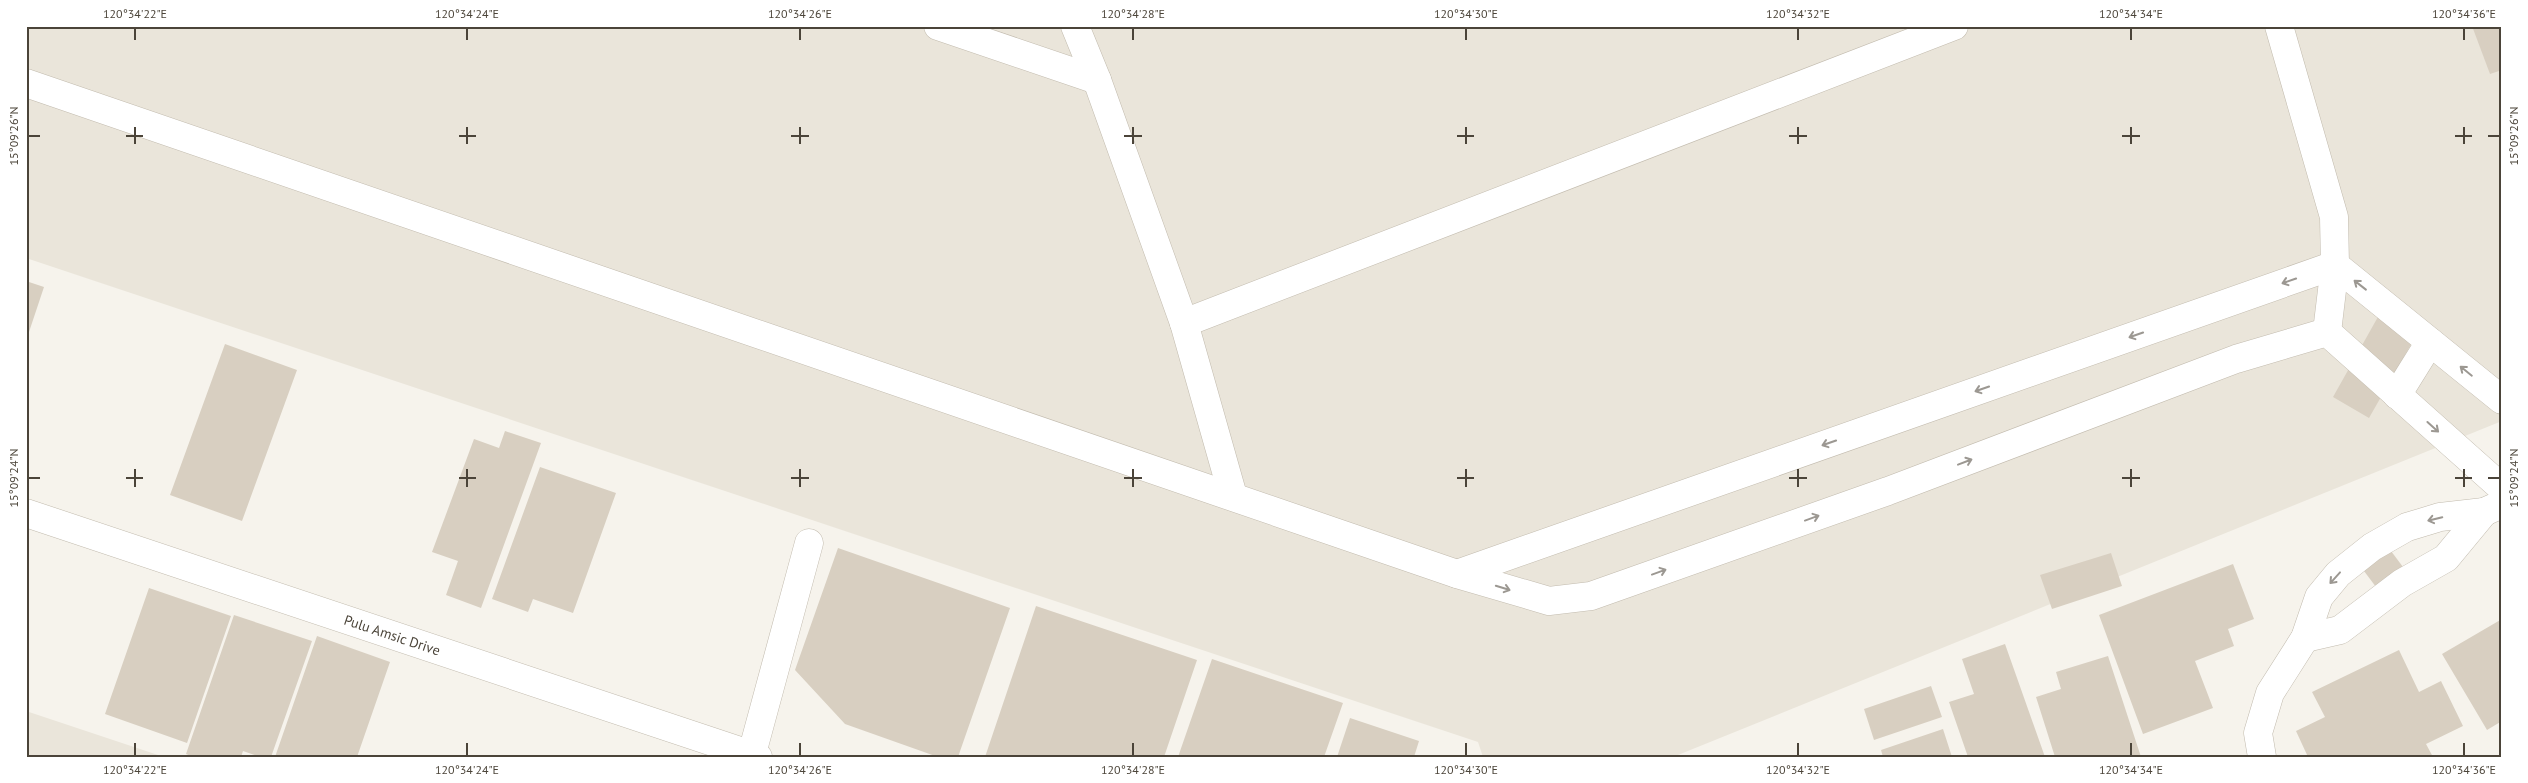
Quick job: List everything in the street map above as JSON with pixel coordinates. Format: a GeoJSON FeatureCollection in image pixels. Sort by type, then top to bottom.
{"type":"FeatureCollection","features":[{"type":"Feature","properties":{"kind":"street"},"geometry":{"type":"LineString","coordinates":[[938,26],[1097,80]]}},
{"type":"Feature","properties":{"kind":"street"},"geometry":{"type":"LineString","coordinates":[[1075,26],[1097,80],[1184,323],[1233,496]]}},
{"type":"Feature","properties":{"kind":"street"},"geometry":{"type":"LineString","coordinates":[[1184,323],[1954,26]]}},
{"type":"Feature","properties":{"kind":"street"},"geometry":{"type":"LineString","coordinates":[[2279,26],[2334,217],[2335,265],[2327,332]]}},
{"type":"Feature","properties":{"kind":"street"},"geometry":{"type":"LineString","coordinates":[[26,83],[1456,574],[1549,601],[1591,596],[1888,491],[2236,359],[2327,332]]}},
{"type":"Feature","properties":{"kind":"street"},"geometry":{"type":"LineString","coordinates":[[2335,265],[2502,400]]}},
{"type":"Feature","properties":{"kind":"street"},"geometry":{"type":"LineString","coordinates":[[1456,574],[2335,265]]}},
{"type":"Feature","properties":{"kind":"street"},"geometry":{"type":"LineString","coordinates":[[2327,332],[2502,488]]}},
{"type":"Feature","properties":{"kind":"street"},"geometry":{"type":"LineString","coordinates":[[2397,395],[2430,342]]}},
{"type":"Feature","properties":{"kind":"street"},"geometry":{"type":"LineString","coordinates":[[2262,757],[2258,733],[2270,693],[2305,638],[2319,597],[2338,574],[2372,547],[2407,527],[2440,518],[2493,508]]}},
{"type":"Feature","properties":{"kind":"street"},"geometry":{"type":"LineString","coordinates":[[2305,638],[2340,630],[2402,583],[2446,558],[2493,508]]}},
{"type":"Feature","properties":{"kind":"street","name":"Pulu Amsic Drive"},"geometry":{"type":"LineString","coordinates":[[26,513],[753,756]]}},
{"type":"Feature","properties":{"kind":"street"},"geometry":{"type":"LineString","coordinates":[[753,756],[809,543]]}},
{"type":"Feature","properties":{"kind":"shaded area"},"geometry":{"type":"Polygon","coordinates":[[[26,26],[2502,26],[2502,421],[1673,757],[1483,757],[1478,742],[26,258],[26,26]]]}},
{"type":"Feature","properties":{"kind":"shaded area"},"geometry":{"type":"Polygon","coordinates":[[[26,711],[164,757],[26,757],[26,711]]]}},
{"type":"Feature","properties":{"kind":"building"},"geometry":{"type":"Polygon","coordinates":[[[2472,26],[2502,26],[2502,70],[2490,74],[2472,26]]]}},
{"type":"Feature","properties":{"kind":"building"},"geometry":{"type":"Polygon","coordinates":[[[26,281],[44,287],[27,338],[26,338],[26,281]]]}},
{"type":"Feature","properties":{"kind":"building"},"geometry":{"type":"Polygon","coordinates":[[[2388,299],[2418,332],[2369,418],[2333,397],[2388,299]]]}},
{"type":"Feature","properties":{"kind":"building"},"geometry":{"type":"Polygon","coordinates":[[[225,344],[297,370],[242,521],[170,495],[225,344]]]}},
{"type":"Feature","properties":{"kind":"building"},"geometry":{"type":"Polygon","coordinates":[[[505,431],[541,443],[481,608],[446,595],[458,561],[432,552],[474,439],[499,448],[505,431]]]}},
{"type":"Feature","properties":{"kind":"building"},"geometry":{"type":"Polygon","coordinates":[[[540,467],[616,493],[573,613],[533,599],[528,612],[492,599],[540,467]]]}},
{"type":"Feature","properties":{"kind":"building"},"geometry":{"type":"Polygon","coordinates":[[[2388,547],[2403,567],[2376,587],[2361,567],[2388,547]]]}},
{"type":"Feature","properties":{"kind":"building"},"geometry":{"type":"Polygon","coordinates":[[[838,548],[1010,608],[958,757],[938,757],[845,724],[795,670],[838,548]]]}},
{"type":"Feature","properties":{"kind":"building"},"geometry":{"type":"Polygon","coordinates":[[[2111,553],[2122,586],[2052,609],[2040,575],[2111,553]]]}},
{"type":"Feature","properties":{"kind":"building"},"geometry":{"type":"Polygon","coordinates":[[[2233,564],[2254,619],[2228,629],[2234,646],[2195,661],[2213,708],[2143,734],[2099,615],[2233,564]]]}},
{"type":"Feature","properties":{"kind":"building"},"geometry":{"type":"Polygon","coordinates":[[[149,588],[231,616],[187,743],[105,714],[149,588]]]}},
{"type":"Feature","properties":{"kind":"building"},"geometry":{"type":"Polygon","coordinates":[[[1036,606],[1197,660],[1164,757],[985,757],[1036,606]]]}},
{"type":"Feature","properties":{"kind":"building"},"geometry":{"type":"Polygon","coordinates":[[[234,615],[312,641],[271,757],[260,757],[243,751],[241,757],[193,757],[186,754],[234,615]]]}},
{"type":"Feature","properties":{"kind":"building"},"geometry":{"type":"Polygon","coordinates":[[[2502,619],[2502,721],[2487,730],[2442,654],[2502,619]]]}},
{"type":"Feature","properties":{"kind":"building"},"geometry":{"type":"Polygon","coordinates":[[[317,636],[390,662],[357,757],[275,757],[317,636]]]}},
{"type":"Feature","properties":{"kind":"building"},"geometry":{"type":"Polygon","coordinates":[[[2005,644],[2045,757],[1968,757],[1949,702],[1974,694],[1962,659],[2005,644]]]}},
{"type":"Feature","properties":{"kind":"building"},"geometry":{"type":"Polygon","coordinates":[[[2399,650],[2419,692],[2441,681],[2463,726],[2426,744],[2433,757],[2308,757],[2296,731],[2325,717],[2312,692],[2399,650]]]}},
{"type":"Feature","properties":{"kind":"building"},"geometry":{"type":"Polygon","coordinates":[[[2108,656],[2141,757],[2055,757],[2036,697],[2061,689],[2056,672],[2108,656]]]}},
{"type":"Feature","properties":{"kind":"building"},"geometry":{"type":"Polygon","coordinates":[[[1212,659],[1343,703],[1324,757],[1178,757],[1212,659]]]}},
{"type":"Feature","properties":{"kind":"building"},"geometry":{"type":"Polygon","coordinates":[[[1931,686],[1942,717],[1874,740],[1864,709],[1931,686]]]}},
{"type":"Feature","properties":{"kind":"building"},"geometry":{"type":"Polygon","coordinates":[[[1350,718],[1419,741],[1414,757],[1337,757],[1350,718]]]}},
{"type":"Feature","properties":{"kind":"building"},"geometry":{"type":"Polygon","coordinates":[[[1943,729],[1952,757],[1883,757],[1881,750],[1943,729]]]}}]}
